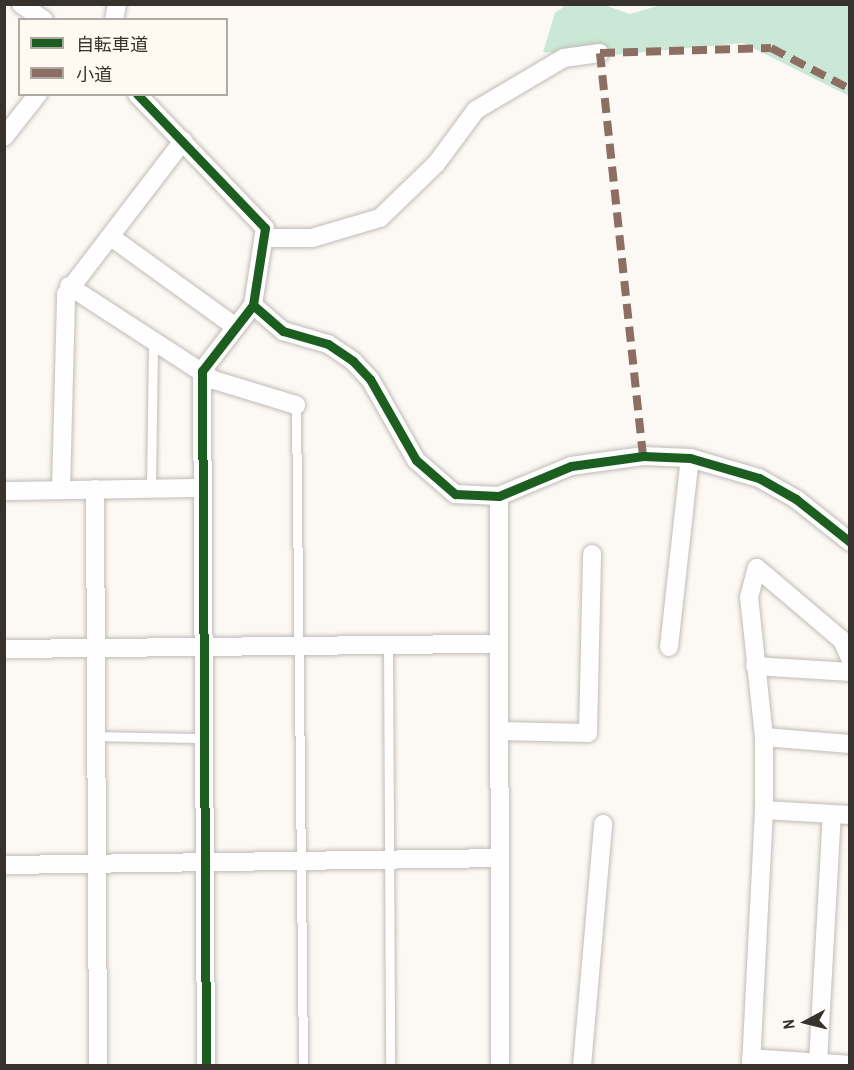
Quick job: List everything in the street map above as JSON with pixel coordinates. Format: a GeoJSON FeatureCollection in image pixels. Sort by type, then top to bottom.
{"type":"FeatureCollection","features":[{"type":"Feature","properties":{"kind":"street"},"geometry":{"type":"LineString","coordinates":[[21,4],[41,18]]}},
{"type":"Feature","properties":{"kind":"street"},"geometry":{"type":"LineString","coordinates":[[267,238],[312,238],[380,218],[436,164],[476,110],[564,58],[600,53]]}},
{"type":"Feature","properties":{"kind":"street"},"geometry":{"type":"LineString","coordinates":[[4,137],[37,96]]}},
{"type":"Feature","properties":{"kind":"street"},"geometry":{"type":"LineString","coordinates":[[139,96],[259,220],[267,238],[253,305],[202,371],[206,1065]]}},
{"type":"Feature","properties":{"kind":"street"},"geometry":{"type":"LineString","coordinates":[[61,490],[69,286],[111,237],[183,141]]}},
{"type":"Feature","properties":{"kind":"street"},"geometry":{"type":"LineString","coordinates":[[111,237],[236,327]]}},
{"type":"Feature","properties":{"kind":"street"},"geometry":{"type":"LineString","coordinates":[[69,286],[214,380],[296,405]]}},
{"type":"Feature","properties":{"kind":"street"},"geometry":{"type":"LineString","coordinates":[[253,305],[283,331],[328,344],[353,362],[370,379],[416,460],[438,482],[455,494],[499,496],[571,466],[643,456],[690,458],[759,478],[796,499],[849,542]]}},
{"type":"Feature","properties":{"kind":"street"},"geometry":{"type":"LineString","coordinates":[[669,646],[690,458]]}},
{"type":"Feature","properties":{"kind":"street"},"geometry":{"type":"LineString","coordinates":[[4,491],[202,488]]}},
{"type":"Feature","properties":{"kind":"street"},"geometry":{"type":"LineString","coordinates":[[95,489],[98,1065]]}},
{"type":"Feature","properties":{"kind":"street"},"geometry":{"type":"LineString","coordinates":[[499,496],[500,1065]]}},
{"type":"Feature","properties":{"kind":"street"},"geometry":{"type":"LineString","coordinates":[[499,731],[588,733],[592,554]]}},
{"type":"Feature","properties":{"kind":"street"},"geometry":{"type":"LineString","coordinates":[[849,658],[842,640],[757,568],[749,597],[764,737],[764,810],[751,1062],[849,1065]]}},
{"type":"Feature","properties":{"kind":"street"},"geometry":{"type":"LineString","coordinates":[[4,649],[499,644]]}},
{"type":"Feature","properties":{"kind":"street"},"geometry":{"type":"LineString","coordinates":[[755,666],[849,672]]}},
{"type":"Feature","properties":{"kind":"street"},"geometry":{"type":"LineString","coordinates":[[764,737],[849,744]]}},
{"type":"Feature","properties":{"kind":"street"},"geometry":{"type":"LineString","coordinates":[[764,810],[841,815],[824,1064]]}},
{"type":"Feature","properties":{"kind":"street"},"geometry":{"type":"LineString","coordinates":[[582,1065],[603,824]]}},
{"type":"Feature","properties":{"kind":"street"},"geometry":{"type":"LineString","coordinates":[[4,865],[499,858]]}},
{"type":"Feature","properties":{"kind":"lane"},"geometry":{"type":"LineString","coordinates":[[151,488],[153,340]]}},
{"type":"Feature","properties":{"kind":"lane"},"geometry":{"type":"LineString","coordinates":[[296,405],[303,1065]]}},
{"type":"Feature","properties":{"kind":"lane"},"geometry":{"type":"LineString","coordinates":[[388,644],[390,1065]]}},
{"type":"Feature","properties":{"kind":"lane"},"geometry":{"type":"LineString","coordinates":[[96,736],[204,738]]}},
{"type":"Feature","properties":{"kind":"green space"},"geometry":{"type":"Polygon","coordinates":[[[664,4],[849,5],[849,96],[743,43],[602,56],[543,52],[555,13],[566,5],[604,5],[630,14],[664,4]]]}},
{"type":"Feature","properties":{"kind":"marked path"},"geometry":{"type":"LineString","coordinates":[[643,456],[600,53],[771,48],[850,89]]}},
{"type":"Feature","properties":{"kind":"cycle path"},"geometry":{"type":"LineString","coordinates":[[139,96],[265,228],[253,305],[283,331],[328,344],[353,361],[370,379],[416,460],[455,494],[499,496],[571,466],[643,456],[690,458],[759,478],[796,499],[850,542]]}},
{"type":"Feature","properties":{"kind":"cycle path"},"geometry":{"type":"LineString","coordinates":[[206,1066],[202,371],[253,305]]}}]}
